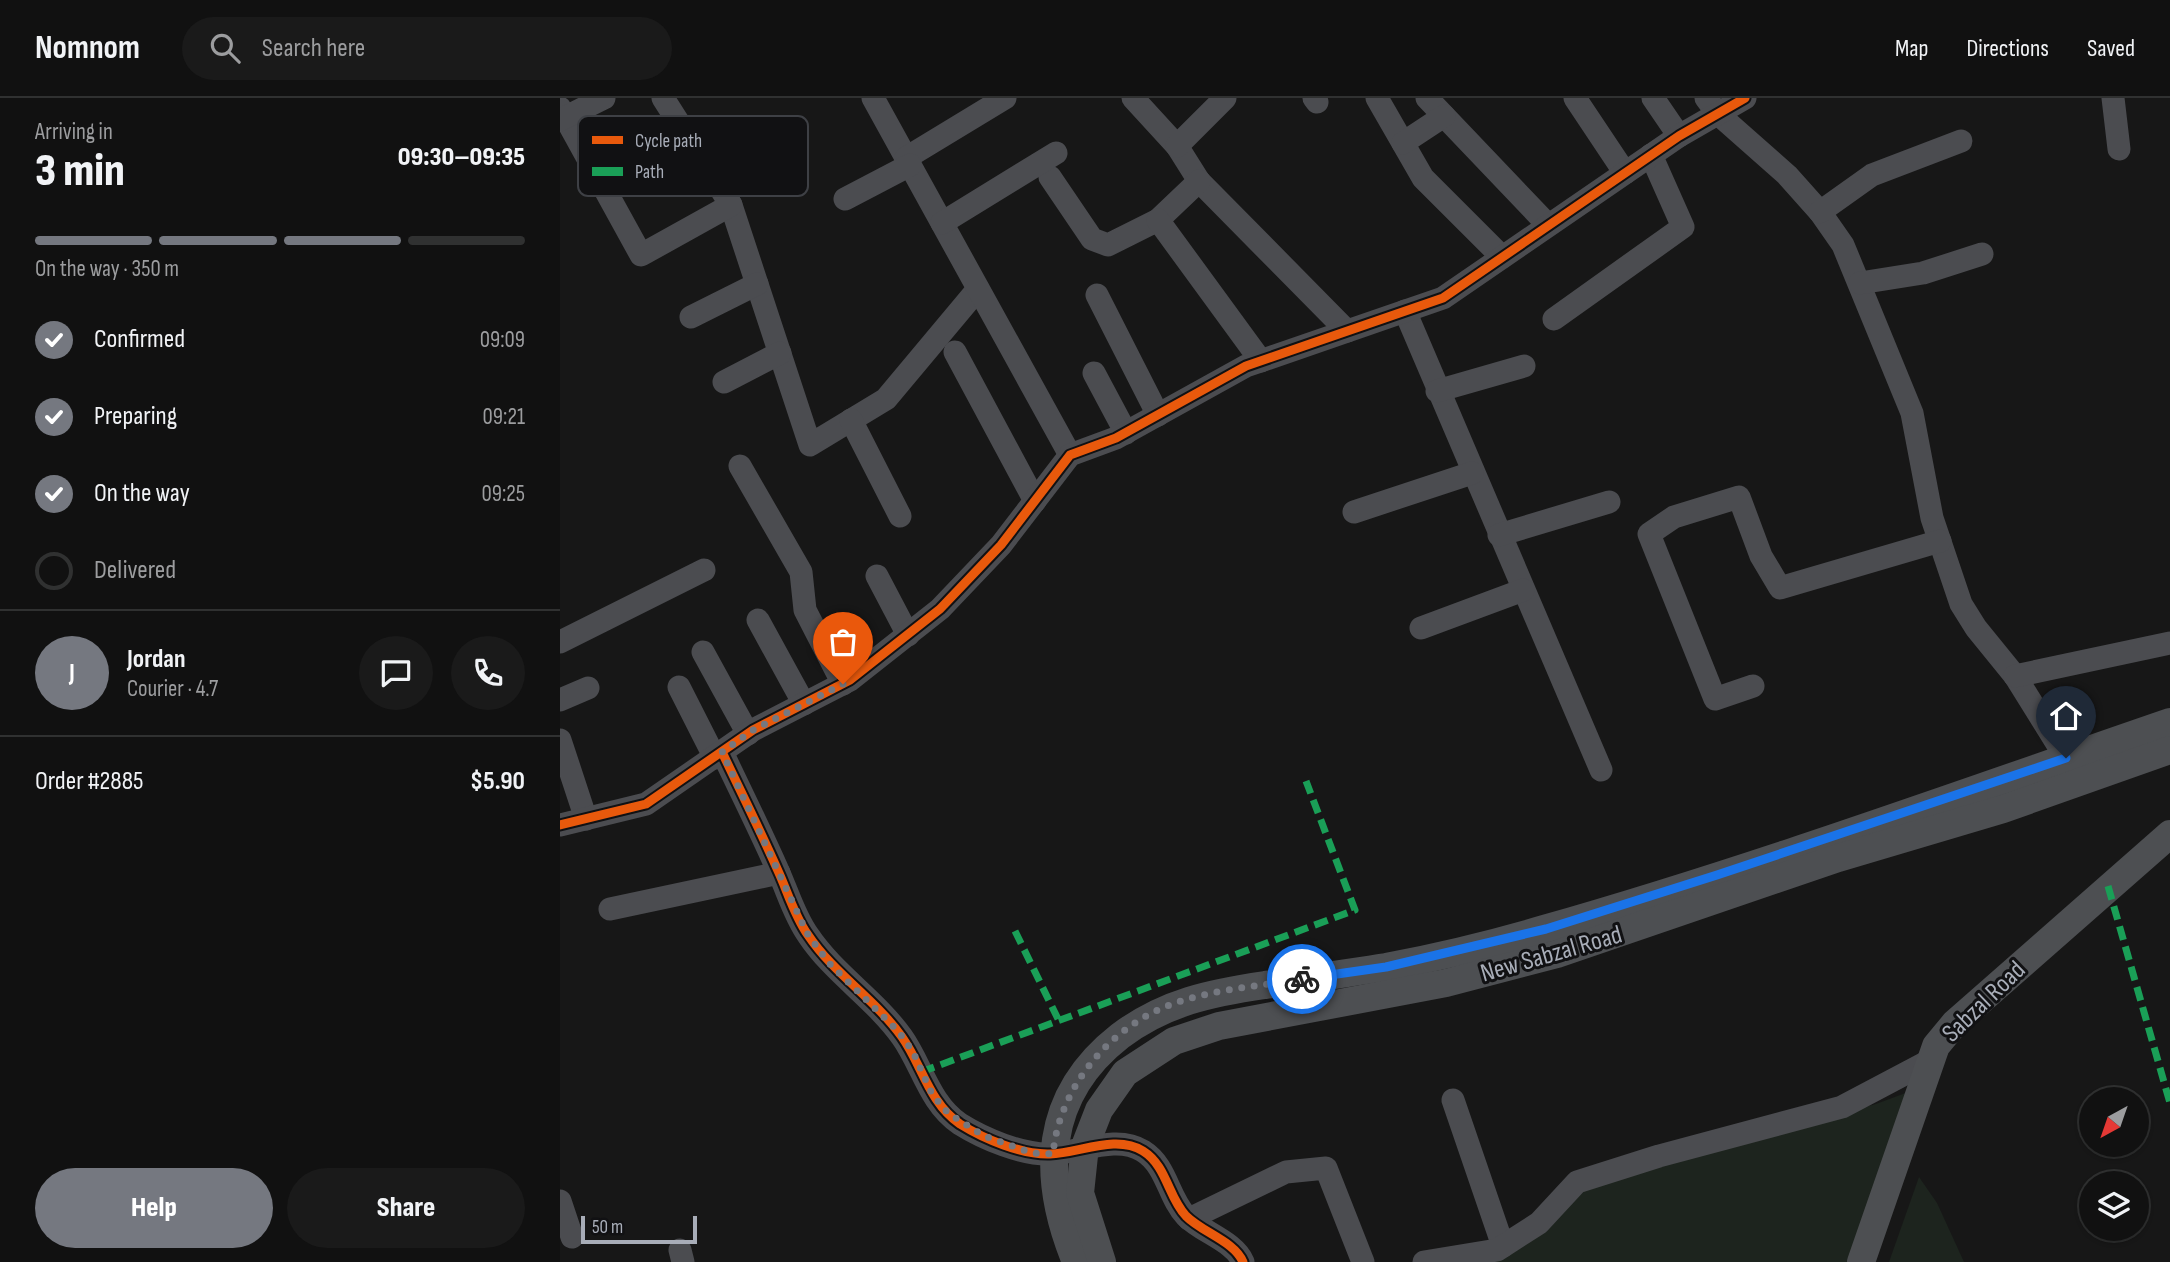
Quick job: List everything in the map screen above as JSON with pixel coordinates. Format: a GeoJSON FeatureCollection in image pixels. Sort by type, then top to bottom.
{"type":"FeatureCollection","features":[{"type":"Feature","properties":{"kind":"main road","name":"New Sabzal Road"},"geometry":{"type":"LineString","coordinates":[[1076,1262],[1056,1191],[1053,1154],[1065,1103],[1085,1069],[1120,1036],[1173,1004],[1231,988],[1386,967],[1536,931],[1717,875],[2170,722]]}},
{"type":"Feature","properties":{"kind":"main road","name":"New Sabzal Road"},"geometry":{"type":"LineString","coordinates":[[1102,1262],[1080,1193],[1085,1148],[1100,1110],[1125,1073],[1153,1053],[1189,1036],[1249,1019],[1446,984],[1557,954],[1838,859],[2003,808],[2170,750]]}},
{"type":"Feature","properties":{"kind":"main road","name":"Sabzal Road"},"geometry":{"type":"LineString","coordinates":[[1861,1262],[1936,1046],[1955,1023],[2170,834]]}},
{"type":"Feature","properties":{"kind":"street"},"geometry":{"type":"LineString","coordinates":[[578,143],[562,115],[604,98]]}},
{"type":"Feature","properties":{"kind":"street"},"geometry":{"type":"LineString","coordinates":[[663,98],[674,116]]}},
{"type":"Feature","properties":{"kind":"street"},"geometry":{"type":"LineString","coordinates":[[845,199],[908,162],[1005,98]]}},
{"type":"Feature","properties":{"kind":"street"},"geometry":{"type":"LineString","coordinates":[[1133,98],[1177,146],[1199,181],[1347,331]]}},
{"type":"Feature","properties":{"kind":"street"},"geometry":{"type":"LineString","coordinates":[[1177,146],[1226,98]]}},
{"type":"Feature","properties":{"kind":"street"},"geometry":{"type":"LineString","coordinates":[[1377,98],[1423,178],[1502,257]]}},
{"type":"Feature","properties":{"kind":"street"},"geometry":{"type":"LineString","coordinates":[[1427,98],[1548,225]]}},
{"type":"Feature","properties":{"kind":"street"},"geometry":{"type":"LineString","coordinates":[[1575,98],[1625,173]]}},
{"type":"Feature","properties":{"kind":"street"},"geometry":{"type":"LineString","coordinates":[[1653,98],[1679,136]]}},
{"type":"Feature","properties":{"kind":"street"},"geometry":{"type":"LineString","coordinates":[[560,825],[646,804],[748,734],[843,684],[940,609],[992,554],[1070,456],[1126,433],[1261,361],[1443,298],[1679,136],[1712,106],[1745,98]]}},
{"type":"Feature","properties":{"kind":"street"},"geometry":{"type":"LineString","coordinates":[[2113,98],[2119,149]]}},
{"type":"Feature","properties":{"kind":"street"},"geometry":{"type":"LineString","coordinates":[[880,101],[908,162],[1070,456]]}},
{"type":"Feature","properties":{"kind":"street"},"geometry":{"type":"LineString","coordinates":[[1712,106],[1787,175],[1820,212],[1843,245],[1912,413],[1932,517],[1961,604],[1976,628],[2015,676],[2066,758]]}},
{"type":"Feature","properties":{"kind":"street"},"geometry":{"type":"LineString","coordinates":[[1403,143],[1444,116]]}},
{"type":"Feature","properties":{"kind":"street"},"geometry":{"type":"LineString","coordinates":[[1820,212],[1872,174],[1961,141]]}},
{"type":"Feature","properties":{"kind":"street"},"geometry":{"type":"LineString","coordinates":[[942,223],[1056,153]]}},
{"type":"Feature","properties":{"kind":"street"},"geometry":{"type":"LineString","coordinates":[[1554,318],[1683,227],[1651,155]]}},
{"type":"Feature","properties":{"kind":"street"},"geometry":{"type":"LineString","coordinates":[[1050,177],[1092,239],[1108,245],[1158,219],[1199,181]]}},
{"type":"Feature","properties":{"kind":"street"},"geometry":{"type":"LineString","coordinates":[[608,196],[641,255],[731,205]]}},
{"type":"Feature","properties":{"kind":"street"},"geometry":{"type":"LineString","coordinates":[[725,196],[731,205],[810,445],[886,399],[978,289]]}},
{"type":"Feature","properties":{"kind":"street"},"geometry":{"type":"LineString","coordinates":[[1158,219],[1261,361]]}},
{"type":"Feature","properties":{"kind":"street"},"geometry":{"type":"LineString","coordinates":[[1860,283],[1923,273],[1982,254]]}},
{"type":"Feature","properties":{"kind":"street"},"geometry":{"type":"LineString","coordinates":[[691,317],[757,284]]}},
{"type":"Feature","properties":{"kind":"street"},"geometry":{"type":"LineString","coordinates":[[1097,295],[1158,415]]}},
{"type":"Feature","properties":{"kind":"street"},"geometry":{"type":"LineString","coordinates":[[1405,311],[1601,770]]}},
{"type":"Feature","properties":{"kind":"street"},"geometry":{"type":"LineString","coordinates":[[955,352],[1035,501]]}},
{"type":"Feature","properties":{"kind":"street"},"geometry":{"type":"LineString","coordinates":[[724,382],[780,354]]}},
{"type":"Feature","properties":{"kind":"street"},"geometry":{"type":"LineString","coordinates":[[1437,391],[1524,366]]}},
{"type":"Feature","properties":{"kind":"street"},"geometry":{"type":"LineString","coordinates":[[1094,373],[1126,433]]}},
{"type":"Feature","properties":{"kind":"street"},"geometry":{"type":"LineString","coordinates":[[851,420],[900,516]]}},
{"type":"Feature","properties":{"kind":"street"},"geometry":{"type":"LineString","coordinates":[[740,466],[800,572],[805,610],[843,684]]}},
{"type":"Feature","properties":{"kind":"street"},"geometry":{"type":"LineString","coordinates":[[1354,512],[1472,473]]}},
{"type":"Feature","properties":{"kind":"street"},"geometry":{"type":"LineString","coordinates":[[1753,686],[1715,699],[1649,534],[1674,517],[1739,497],[1761,556],[1780,588],[1940,541]]}},
{"type":"Feature","properties":{"kind":"street"},"geometry":{"type":"LineString","coordinates":[[1499,535],[1609,502]]}},
{"type":"Feature","properties":{"kind":"street"},"geometry":{"type":"LineString","coordinates":[[560,642],[704,570]]}},
{"type":"Feature","properties":{"kind":"street"},"geometry":{"type":"LineString","coordinates":[[877,576],[908,635]]}},
{"type":"Feature","properties":{"kind":"street"},"geometry":{"type":"LineString","coordinates":[[1421,628],[1523,590]]}},
{"type":"Feature","properties":{"kind":"street"},"geometry":{"type":"LineString","coordinates":[[758,620],[804,704]]}},
{"type":"Feature","properties":{"kind":"street"},"geometry":{"type":"LineString","coordinates":[[2015,676],[2170,643]]}},
{"type":"Feature","properties":{"kind":"street"},"geometry":{"type":"LineString","coordinates":[[703,652],[748,734]]}},
{"type":"Feature","properties":{"kind":"street"},"geometry":{"type":"LineString","coordinates":[[679,687],[719,755],[807,933],[828,962],[899,1032],[913,1052],[932,1094],[948,1113],[984,1136],[1032,1153],[1053,1154],[1126,1143],[1157,1162],[1179,1209],[1189,1219],[1241,1257],[1265,1262]]}},
{"type":"Feature","properties":{"kind":"street"},"geometry":{"type":"LineString","coordinates":[[560,700],[588,688]]}},
{"type":"Feature","properties":{"kind":"street"},"geometry":{"type":"LineString","coordinates":[[560,740],[586,819]]}},
{"type":"Feature","properties":{"kind":"street"},"geometry":{"type":"LineString","coordinates":[[610,909],[779,873]]}},
{"type":"Feature","properties":{"kind":"street"},"geometry":{"type":"LineString","coordinates":[[1424,1262],[1497,1250],[1539,1223],[1577,1182],[1659,1156],[1842,1107],[1931,1060]]}},
{"type":"Feature","properties":{"kind":"street"},"geometry":{"type":"LineString","coordinates":[[1453,1100],[1503,1246]]}},
{"type":"Feature","properties":{"kind":"street"},"geometry":{"type":"LineString","coordinates":[[1189,1219],[1286,1172],[1325,1168],[1363,1262]]}},
{"type":"Feature","properties":{"kind":"street"},"geometry":{"type":"LineString","coordinates":[[560,1201],[572,1237]]}},
{"type":"Feature","properties":{"kind":"shaded area"},"geometry":{"type":"Polygon","coordinates":[[[1919,1088],[1863,1262],[1472,1262],[1587,1183],[1876,1104],[1919,1088]]]}},
{"type":"Feature","properties":{"kind":"shaded area"},"geometry":{"type":"Polygon","coordinates":[[[1919,1177],[1937,1203],[1964,1262],[1889,1262],[1919,1177]]]}},
{"type":"Feature","properties":{"kind":"marked path"},"geometry":{"type":"LineString","coordinates":[[921,1072],[1355,910],[1306,781]]}},
{"type":"Feature","properties":{"kind":"marked path"},"geometry":{"type":"LineString","coordinates":[[2108,886],[2170,1103]]}},
{"type":"Feature","properties":{"kind":"marked path"},"geometry":{"type":"LineString","coordinates":[[1015,931],[1059,1021]]}},
{"type":"Feature","properties":{"kind":"cycle path"},"geometry":{"type":"LineString","coordinates":[[560,825],[646,804],[753,730],[850,680],[940,609],[1001,545],[1070,455],[1116,438],[1246,366],[1443,298],[1679,136],[1745,98]]}},
{"type":"Feature","properties":{"kind":"cycle path"},"geometry":{"type":"LineString","coordinates":[[722,752],[803,928],[818,949],[902,1037],[933,1095],[949,1115],[980,1135],[1027,1152],[1062,1153],[1110,1144],[1132,1146],[1143,1151],[1157,1165],[1186,1216],[1233,1248],[1243,1262]]}},
{"type":"Feature","properties":{"kind":"way so far"},"geometry":{"type":"LineString","coordinates":[[843,684],[753,730],[722,752],[807,933],[828,962],[899,1032],[913,1052],[932,1094],[961,1124],[984,1136],[1032,1153],[1053,1154],[1058,1123],[1073,1086],[1085,1069],[1120,1036],[1173,1004],[1231,988],[1302,979]]}},
{"type":"Feature","properties":{"kind":"route"},"geometry":{"type":"LineString","coordinates":[[1302,979],[1386,967],[1546,929],[1717,875],[2066,758]]}}]}
